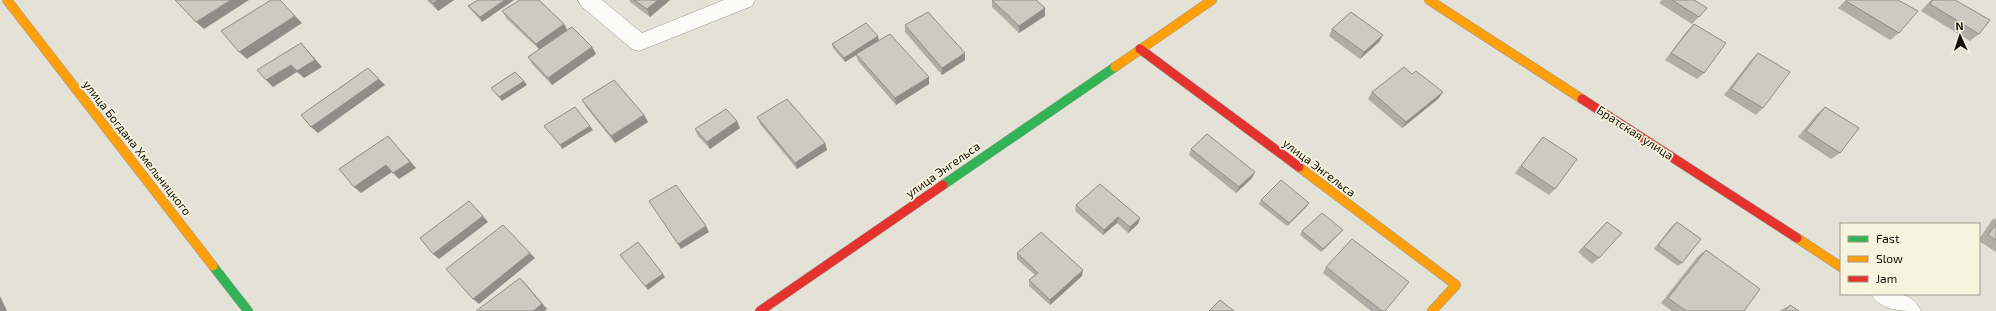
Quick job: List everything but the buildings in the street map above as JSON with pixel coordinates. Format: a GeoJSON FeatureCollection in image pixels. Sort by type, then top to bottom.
{"type":"FeatureCollection","features":[{"type":"Feature","properties":{"kind":"street","name":"улица Богдана Хмельницкого"},"geometry":{"type":"LineString","coordinates":[[8,0],[248,311]]}},
{"type":"Feature","properties":{"kind":"street"},"geometry":{"type":"LineString","coordinates":[[588,0],[639,43],[745,0]]}},
{"type":"Feature","properties":{"kind":"street","name":"улица Энгельса"},"geometry":{"type":"LineString","coordinates":[[760,311],[1212,0]]}},
{"type":"Feature","properties":{"kind":"street","name":"Братская улица"},"geometry":{"type":"LineString","coordinates":[[1429,0],[1840,266]]}},
{"type":"Feature","properties":{"kind":"street","name":"улица Энгельса"},"geometry":{"type":"LineString","coordinates":[[1140,49],[1456,285],[1432,311]]}},
{"type":"Feature","properties":{"kind":"street"},"geometry":{"type":"LineString","coordinates":[[1885,295],[1909,311]]}},
{"type":"Feature","properties":{"kind":"traffic: fast"},"geometry":{"type":"LineString","coordinates":[[943,185],[1115,67]]}},
{"type":"Feature","properties":{"kind":"traffic: fast"},"geometry":{"type":"LineString","coordinates":[[213,266],[248,311]]}},
{"type":"Feature","properties":{"kind":"traffic: slow"},"geometry":{"type":"LineString","coordinates":[[7,0],[213,266]]}},
{"type":"Feature","properties":{"kind":"traffic: slow"},"geometry":{"type":"LineString","coordinates":[[1115,67],[1212,0]]}},
{"type":"Feature","properties":{"kind":"traffic: slow"},"geometry":{"type":"LineString","coordinates":[[1429,0],[1582,99]]}},
{"type":"Feature","properties":{"kind":"traffic: slow"},"geometry":{"type":"LineString","coordinates":[[1299,167],[1456,285],[1432,311]]}},
{"type":"Feature","properties":{"kind":"traffic: slow"},"geometry":{"type":"LineString","coordinates":[[1797,238],[1840,266]]}},
{"type":"Feature","properties":{"kind":"traffic: jam"},"geometry":{"type":"LineString","coordinates":[[1140,49],[1299,167]]}},
{"type":"Feature","properties":{"kind":"traffic: jam"},"geometry":{"type":"LineString","coordinates":[[1582,99],[1797,238]]}},
{"type":"Feature","properties":{"kind":"traffic: jam"},"geometry":{"type":"LineString","coordinates":[[760,311],[943,185]]}}]}
